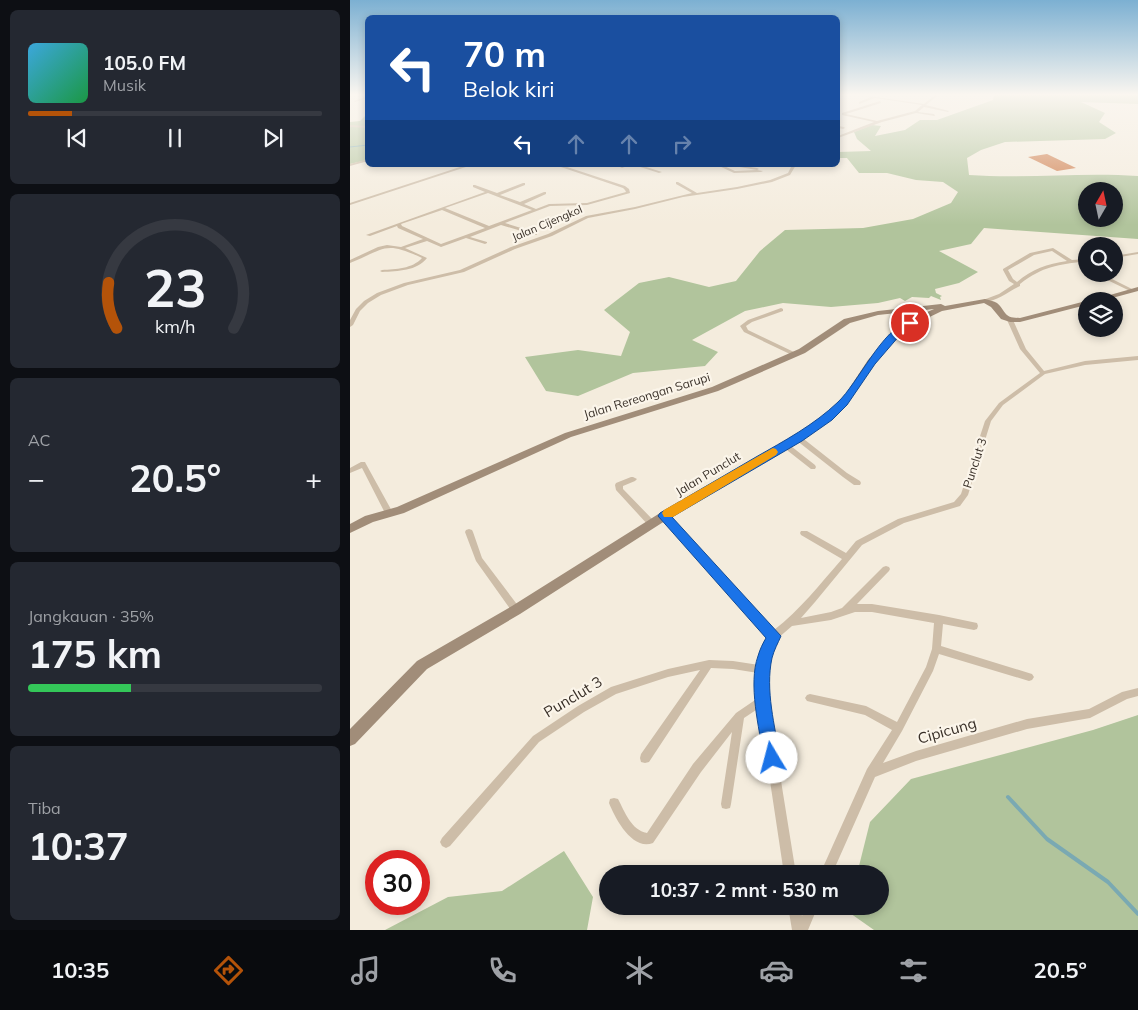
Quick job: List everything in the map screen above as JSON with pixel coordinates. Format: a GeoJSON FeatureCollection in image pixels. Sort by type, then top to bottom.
{"type":"FeatureCollection","features":[{"type":"Feature","properties":{"kind":"main road","name":"Jalan Punclut"},"geometry":{"type":"LineString","coordinates":[[350,739],[422,666],[516,610],[664,516],[798,438],[828,417],[844,403],[871,362],[897,333],[910,323],[955,305],[986,301]]}},
{"type":"Feature","properties":{"kind":"main road"},"geometry":{"type":"LineString","coordinates":[[986,301],[994,305],[1004,317],[1010,320],[1020,320],[1078,305]]}},
{"type":"Feature","properties":{"kind":"main road","name":"Jalan Rereongan Sarupi"},"geometry":{"type":"LineString","coordinates":[[350,529],[369,519],[389,513],[568,435],[715,389],[794,354],[837,326],[858,317],[931,306],[955,305]]}},
{"type":"Feature","properties":{"kind":"street"},"geometry":{"type":"LineString","coordinates":[[350,165],[365,161]]}},
{"type":"Feature","properties":{"kind":"street"},"geometry":{"type":"LineString","coordinates":[[350,204],[464,167]]}},
{"type":"Feature","properties":{"kind":"street"},"geometry":{"type":"LineString","coordinates":[[399,224],[400,227],[421,238],[441,246],[552,204],[595,203],[628,193],[624,187],[563,167]]}},
{"type":"Feature","properties":{"kind":"street"},"geometry":{"type":"LineString","coordinates":[[643,167],[660,172]]}},
{"type":"Feature","properties":{"kind":"street"},"geometry":{"type":"LineString","coordinates":[[723,167],[734,172],[762,170],[743,167]]}},
{"type":"Feature","properties":{"kind":"street","name":"Jalan Cijengkol"},"geometry":{"type":"LineString","coordinates":[[350,325],[358,310],[366,302],[397,287],[462,271],[513,248],[550,235],[587,217],[696,194],[771,182],[789,174],[793,167]]}},
{"type":"Feature","properties":{"kind":"street"},"geometry":{"type":"LineString","coordinates":[[677,183],[696,194]]}},
{"type":"Feature","properties":{"kind":"street"},"geometry":{"type":"LineString","coordinates":[[496,195],[524,184]]}},
{"type":"Feature","properties":{"kind":"street"},"geometry":{"type":"LineString","coordinates":[[474,186],[536,210]]}},
{"type":"Feature","properties":{"kind":"street"},"geometry":{"type":"LineString","coordinates":[[368,235],[487,192]]}},
{"type":"Feature","properties":{"kind":"street"},"geometry":{"type":"LineString","coordinates":[[520,204],[545,193]]}},
{"type":"Feature","properties":{"kind":"street"},"geometry":{"type":"LineString","coordinates":[[441,208],[489,228]]}},
{"type":"Feature","properties":{"kind":"street"},"geometry":{"type":"LineString","coordinates":[[501,223],[535,234]]}},
{"type":"Feature","properties":{"kind":"street"},"geometry":{"type":"LineString","coordinates":[[467,237],[485,243]]}},
{"type":"Feature","properties":{"kind":"street"},"geometry":{"type":"LineString","coordinates":[[405,246],[421,238]]}},
{"type":"Feature","properties":{"kind":"street"},"geometry":{"type":"LineString","coordinates":[[350,262],[381,247],[405,246],[426,240]]}},
{"type":"Feature","properties":{"kind":"street"},"geometry":{"type":"LineString","coordinates":[[382,271],[398,270],[425,259],[405,246]]}},
{"type":"Feature","properties":{"kind":"street"},"geometry":{"type":"LineString","coordinates":[[1018,285],[1011,280],[1005,270],[1032,254],[1053,248],[1078,264]]}},
{"type":"Feature","properties":{"kind":"street"},"geometry":{"type":"LineString","coordinates":[[1123,256],[1138,253]]}},
{"type":"Feature","properties":{"kind":"street"},"geometry":{"type":"LineString","coordinates":[[986,301],[1008,293],[1033,272],[1046,267],[1078,261]]}},
{"type":"Feature","properties":{"kind":"street"},"geometry":{"type":"LineString","coordinates":[[1117,282],[1135,290]]}},
{"type":"Feature","properties":{"kind":"street"},"geometry":{"type":"LineString","coordinates":[[780,310],[743,326],[746,331],[794,354]]}},
{"type":"Feature","properties":{"kind":"street"},"geometry":{"type":"LineString","coordinates":[[1010,320],[1023,348],[1043,373],[1085,363],[1138,358]]}},
{"type":"Feature","properties":{"kind":"street","name":"Punclut 3"},"geometry":{"type":"LineString","coordinates":[[789,865],[763,700],[763,670],[766,653],[774,636],[790,623],[859,543],[901,521],[957,504],[964,495],[988,421],[1001,404],[1043,373]]}},
{"type":"Feature","properties":{"kind":"street"},"geometry":{"type":"LineString","coordinates":[[798,438],[857,483]]}},
{"type":"Feature","properties":{"kind":"street"},"geometry":{"type":"LineString","coordinates":[[785,445],[812,467]]}},
{"type":"Feature","properties":{"kind":"street"},"geometry":{"type":"LineString","coordinates":[[350,471],[363,464],[389,513]]}},
{"type":"Feature","properties":{"kind":"street"},"geometry":{"type":"LineString","coordinates":[[633,479],[619,485],[620,490],[652,524]]}},
{"type":"Feature","properties":{"kind":"street"},"geometry":{"type":"LineString","coordinates":[[664,516],[774,636]]}},
{"type":"Feature","properties":{"kind":"street"},"geometry":{"type":"LineString","coordinates":[[469,532],[479,559],[516,610]]}},
{"type":"Feature","properties":{"kind":"street"},"geometry":{"type":"LineString","coordinates":[[804,533],[846,558]]}},
{"type":"Feature","properties":{"kind":"street"},"geometry":{"type":"LineString","coordinates":[[845,611],[886,569]]}},
{"type":"Feature","properties":{"kind":"street"},"geometry":{"type":"LineString","coordinates":[[790,623],[863,607],[974,626]]}},
{"type":"Feature","properties":{"kind":"street"},"geometry":{"type":"LineString","coordinates":[[830,865],[871,773],[899,728],[930,668],[936,649],[939,619]]}},
{"type":"Feature","properties":{"kind":"street"},"geometry":{"type":"LineString","coordinates":[[936,649],[1029,677]]}},
{"type":"Feature","properties":{"kind":"street"},"geometry":{"type":"LineString","coordinates":[[645,758],[709,664]]}},
{"type":"Feature","properties":{"kind":"street","name":"Punclut 3"},"geometry":{"type":"LineString","coordinates":[[446,842],[536,739],[614,690],[668,673],[709,664],[733,665],[763,670]]}},
{"type":"Feature","properties":{"kind":"street","name":"Cipicung"},"geometry":{"type":"LineString","coordinates":[[871,773],[916,756],[1027,724],[1090,713],[1125,695],[1138,692]]}},
{"type":"Feature","properties":{"kind":"street"},"geometry":{"type":"LineString","coordinates":[[810,698],[866,711],[899,728]]}},
{"type":"Feature","properties":{"kind":"street"},"geometry":{"type":"LineString","coordinates":[[614,803],[633,835],[640,839],[649,839],[697,768],[739,716],[763,700]]}},
{"type":"Feature","properties":{"kind":"street"},"geometry":{"type":"LineString","coordinates":[[726,804],[739,716]]}},
{"type":"Feature","properties":{"kind":"street"},"geometry":{"type":"LineString","coordinates":[[796,915],[798,930]]}},
{"type":"Feature","properties":{"kind":"street"},"geometry":{"type":"LineString","coordinates":[[802,930],[808,915]]}},
{"type":"Feature","properties":{"kind":"green space"},"geometry":{"type":"Polygon","coordinates":[[[350,138],[365,138],[365,160],[350,164],[350,138]]]}},
{"type":"Feature","properties":{"kind":"green space"},"geometry":{"type":"Polygon","coordinates":[[[857,138],[1106,138],[1005,142],[981,150],[967,158],[969,175],[1138,176],[1138,239],[984,228],[971,244],[939,251],[978,272],[959,283],[935,289],[936,293],[942,296],[940,297],[941,300],[931,296],[929,298],[912,297],[905,301],[900,298],[878,303],[831,307],[783,303],[745,311],[692,340],[718,352],[705,366],[633,373],[578,396],[546,391],[525,357],[578,350],[621,356],[630,332],[604,310],[639,283],[669,277],[709,287],[736,281],[760,251],[785,230],[863,228],[913,219],[951,203],[958,192],[943,182],[916,180],[887,173],[859,173],[847,158],[840,158],[840,152],[871,151],[857,138]]]}},
{"type":"Feature","properties":{"kind":"green space"},"geometry":{"type":"Polygon","coordinates":[[[1138,715],[1138,930],[874,930],[853,915],[889,915],[889,865],[859,865],[870,822],[911,779],[1093,730],[1138,715]]]}},
{"type":"Feature","properties":{"kind":"green space"},"geometry":{"type":"Polygon","coordinates":[[[564,851],[593,897],[587,930],[385,930],[414,915],[430,915],[430,906],[448,897],[502,891],[564,851]]]}},
{"type":"Feature","properties":{"kind":"building"},"geometry":{"type":"Polygon","coordinates":[[[1047,154],[1076,168],[1057,171],[1028,157],[1047,154]]]}},
{"type":"Feature","properties":{"kind":"waterway"},"geometry":{"type":"LineString","coordinates":[[350,147],[365,145]]}},
{"type":"Feature","properties":{"kind":"waterway"},"geometry":{"type":"LineString","coordinates":[[1008,797],[1047,839],[1108,882],[1138,914]]}},
{"type":"Feature","properties":{"kind":"slow traffic"},"geometry":{"type":"LineString","coordinates":[[668,513],[773,452]]}},
{"type":"Feature","properties":{"kind":"route"},"geometry":{"type":"LineString","coordinates":[[772,758],[763,700],[763,670],[766,653],[774,636],[664,516],[798,438],[828,417],[844,403],[871,362],[897,333],[910,323]]}}]}
